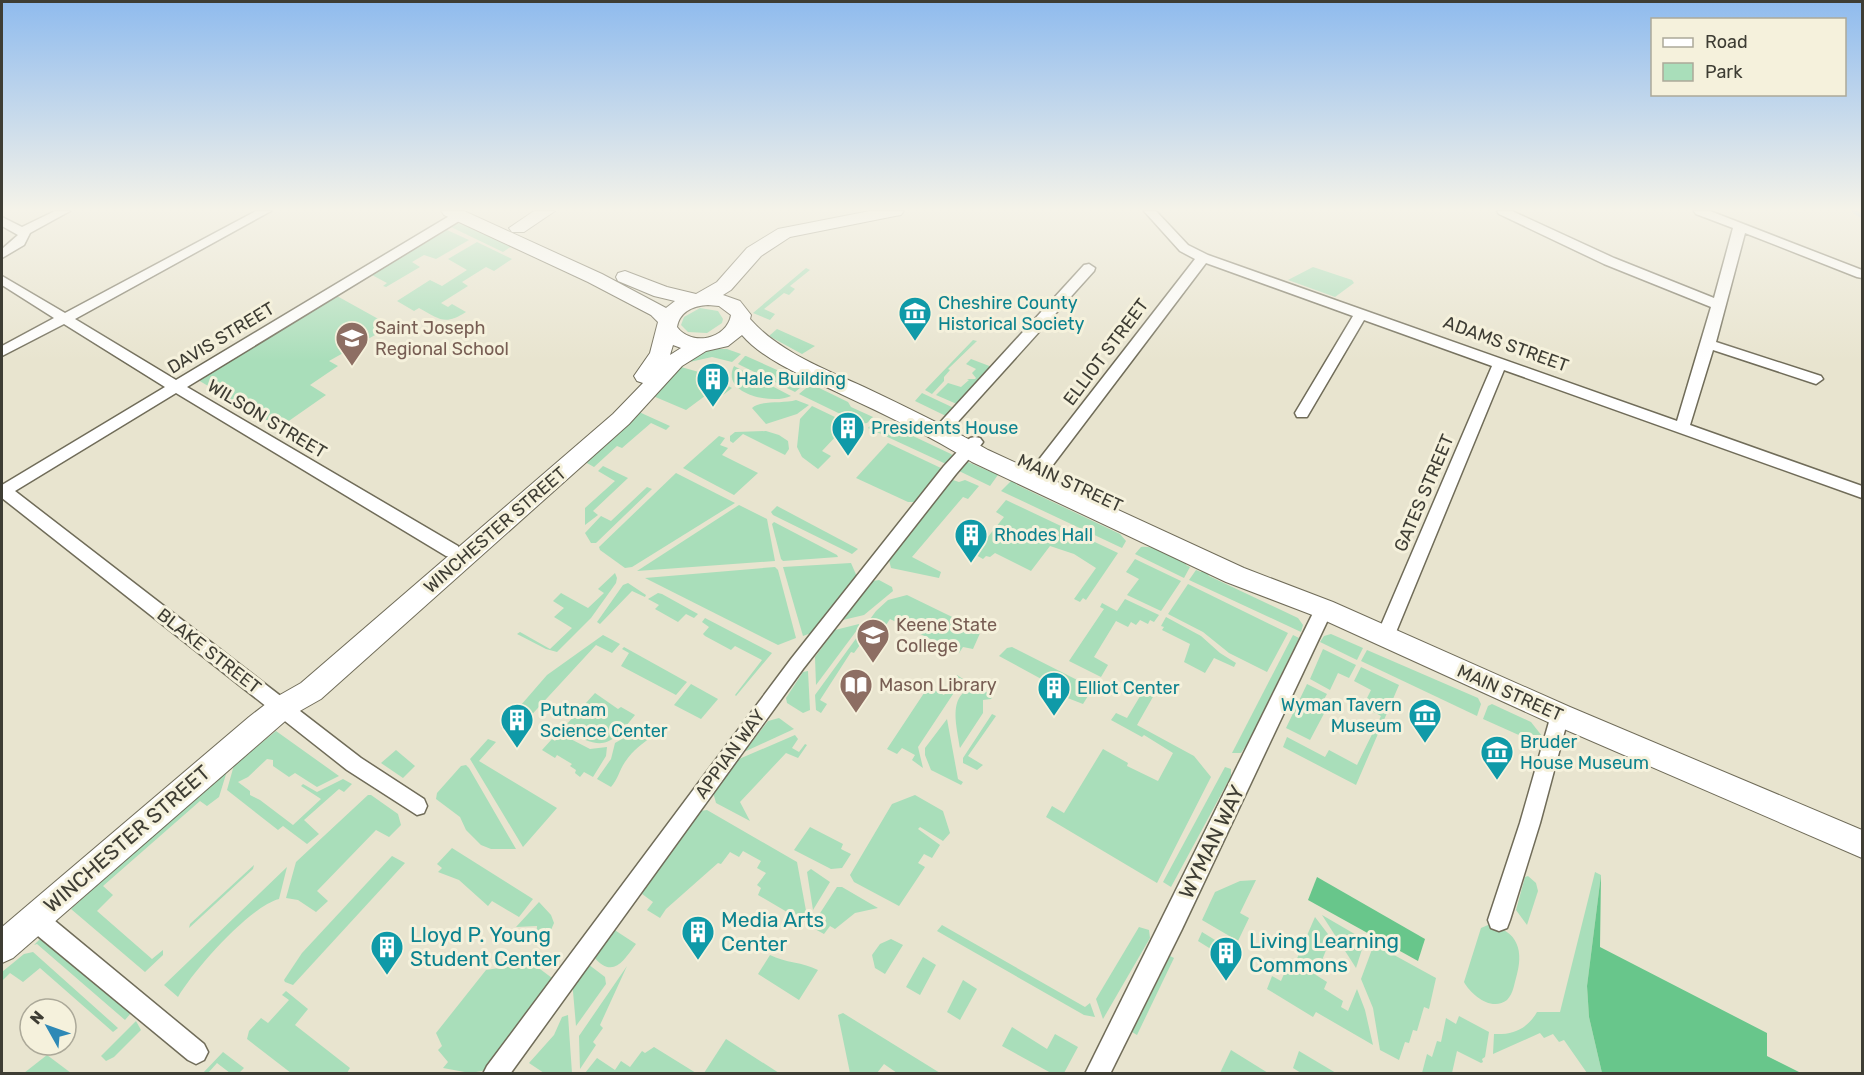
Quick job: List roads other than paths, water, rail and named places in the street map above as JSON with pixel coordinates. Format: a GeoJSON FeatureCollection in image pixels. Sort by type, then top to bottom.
{"type":"FeatureCollection","features":[{"type":"Feature","properties":{"kind":"main road"},"geometry":{"type":"LineString","coordinates":[[557,261],[658,311],[675,338],[692,344],[708,344],[732,334],[739,315],[743,287],[758,261]]}},
{"type":"Feature","properties":{"kind":"main road"},"geometry":{"type":"LineString","coordinates":[[590,261],[642,285],[668,294],[724,301],[739,315]]}},
{"type":"Feature","properties":{"kind":"main road"},"geometry":{"type":"LineString","coordinates":[[668,294],[709,284],[734,261]]}},
{"type":"Feature","properties":{"kind":"main road"},"geometry":{"type":"LineString","coordinates":[[668,324],[679,307],[728,283],[746,261]]}},
{"type":"Feature","properties":{"kind":"main road","name":"MAIN STREET"},"geometry":{"type":"LineString","coordinates":[[739,315],[760,341],[803,367]]}},
{"type":"Feature","properties":{"kind":"main road","name":"WINCHESTER STREET"},"geometry":{"type":"LineString","coordinates":[[2,947],[281,708],[299,687],[629,392],[659,356],[668,324]]}},
{"type":"Feature","properties":{"kind":"main road","name":"WINCHESTER STREET"},"geometry":{"type":"LineString","coordinates":[[281,708],[311,691],[621,419],[668,367],[708,344]]}},
{"type":"Feature","properties":{"kind":"main road","name":"MAIN STREET"},"geometry":{"type":"LineString","coordinates":[[708,344],[751,348],[803,367],[972,446],[1235,575],[1324,609],[1560,715],[1863,844]]}},
{"type":"Feature","properties":{"kind":"main road","name":"MAIN STREET"},"geometry":{"type":"LineString","coordinates":[[972,446],[1040,470],[1243,562],[1324,609]]}},
{"type":"Feature","properties":{"kind":"street"},"geometry":{"type":"LineString","coordinates":[[2,352],[172,261]]}},
{"type":"Feature","properties":{"kind":"street","name":"DAVIS STREET"},"geometry":{"type":"LineString","coordinates":[[3,492],[377,261]]}},
{"type":"Feature","properties":{"kind":"street","name":"ELLIOT STREET"},"geometry":{"type":"LineString","coordinates":[[1040,470],[1201,261]]}},
{"type":"Feature","properties":{"kind":"street","name":"ADAMS STREET"},"geometry":{"type":"LineString","coordinates":[[1212,261],[1863,492]]}},
{"type":"Feature","properties":{"kind":"street"},"geometry":{"type":"LineString","coordinates":[[1609,261],[1718,305]]}},
{"type":"Feature","properties":{"kind":"street"},"geometry":{"type":"LineString","coordinates":[[1682,428],[1730,261]]}},
{"type":"Feature","properties":{"kind":"street"},"geometry":{"type":"LineString","coordinates":[[1829,261],[1863,274]]}},
{"type":"Feature","properties":{"kind":"street"},"geometry":{"type":"LineString","coordinates":[[940,432],[1089,268]]}},
{"type":"Feature","properties":{"kind":"street","name":"WILSON STREET"},"geometry":{"type":"LineString","coordinates":[[2,280],[452,551]]}},
{"type":"Feature","properties":{"kind":"street"},"geometry":{"type":"LineString","coordinates":[[1302,413],[1361,314]]}},
{"type":"Feature","properties":{"kind":"street"},"geometry":{"type":"LineString","coordinates":[[1708,344],[1816,379]]}},
{"type":"Feature","properties":{"kind":"street","name":"GATES STREET"},"geometry":{"type":"LineString","coordinates":[[1385,637],[1500,363]]}},
{"type":"Feature","properties":{"kind":"street","name":"APPIAN WAY"},"geometry":{"type":"LineString","coordinates":[[495,1074],[797,664],[972,446]]}},
{"type":"Feature","properties":{"kind":"street","name":"BLAKE STREET"},"geometry":{"type":"LineString","coordinates":[[3,492],[354,764],[417,806]]}},
{"type":"Feature","properties":{"kind":"street","name":"WYMAN WAY"},"geometry":{"type":"LineString","coordinates":[[1096,1074],[1174,921],[1324,609]]}},
{"type":"Feature","properties":{"kind":"street"},"geometry":{"type":"LineString","coordinates":[[1499,920],[1528,830],[1560,715]]}},
{"type":"Feature","properties":{"kind":"street"},"geometry":{"type":"LineString","coordinates":[[35,919],[196,1052]]}},
{"type":"Feature","properties":{"kind":"place","name":"Cheshire County Historical Society"},"geometry":{"type":"Point","coordinates":[915,342]}},
{"type":"Feature","properties":{"kind":"place","name":"Saint Joseph Regional School"},"geometry":{"type":"Point","coordinates":[352,367]}},
{"type":"Feature","properties":{"kind":"place","name":"Hale Building"},"geometry":{"type":"Point","coordinates":[713,408]}},
{"type":"Feature","properties":{"kind":"place","name":"Presidents House"},"geometry":{"type":"Point","coordinates":[848,457]}},
{"type":"Feature","properties":{"kind":"place","name":"Rhodes Hall"},"geometry":{"type":"Point","coordinates":[971,564]}},
{"type":"Feature","properties":{"kind":"place","name":"Keene State College"},"geometry":{"type":"Point","coordinates":[873,664]}},
{"type":"Feature","properties":{"kind":"place","name":"Mason Library"},"geometry":{"type":"Point","coordinates":[856,714]}},
{"type":"Feature","properties":{"kind":"place","name":"Elliot Center"},"geometry":{"type":"Point","coordinates":[1054,717]}},
{"type":"Feature","properties":{"kind":"place","name":"Wyman Tavern Museum"},"geometry":{"type":"Point","coordinates":[1425,744]}},
{"type":"Feature","properties":{"kind":"place","name":"Putnam Science Center"},"geometry":{"type":"Point","coordinates":[517,749]}},
{"type":"Feature","properties":{"kind":"place","name":"Bruder House Museum"},"geometry":{"type":"Point","coordinates":[1497,781]}},
{"type":"Feature","properties":{"kind":"place","name":"Media Arts Center"},"geometry":{"type":"Point","coordinates":[698,961]}},
{"type":"Feature","properties":{"kind":"place","name":"Lloyd P. Young Student Center"},"geometry":{"type":"Point","coordinates":[387,976]}},
{"type":"Feature","properties":{"kind":"place","name":"Living Learning Commons"},"geometry":{"type":"Point","coordinates":[1226,982]}}]}
